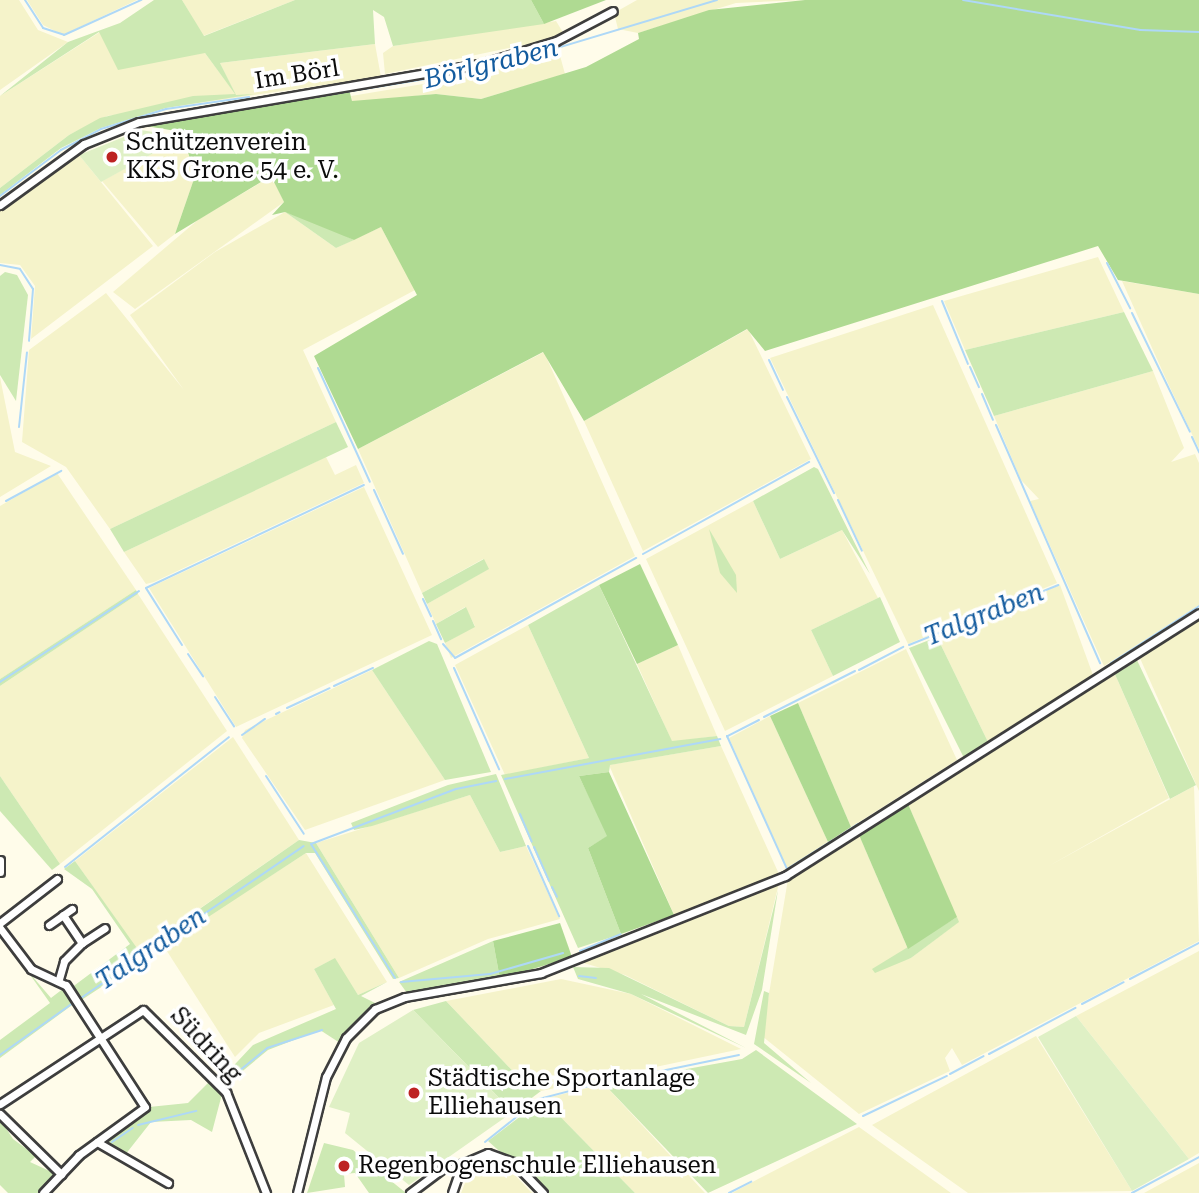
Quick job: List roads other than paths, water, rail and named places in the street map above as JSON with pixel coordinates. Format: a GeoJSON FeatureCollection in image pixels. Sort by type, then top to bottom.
{"type":"FeatureCollection","features":[{"type":"Feature","properties":{"kind":"street","name":"Im Börl"},"geometry":{"type":"LineString","coordinates":[[0,205],[84,144],[139,122],[480,64],[556,41],[613,11]]}},
{"type":"Feature","properties":{"kind":"street"},"geometry":{"type":"LineString","coordinates":[[297,1193],[326,1077],[346,1038],[383,1005],[541,973],[785,876],[1199,613]]}},
{"type":"Feature","properties":{"kind":"street"},"geometry":{"type":"LineString","coordinates":[[0,860],[0,872]]}},
{"type":"Feature","properties":{"kind":"street"},"geometry":{"type":"LineString","coordinates":[[43,1193],[97,1142],[145,1109],[77,1001],[59,979],[37,974],[0,925],[57,879]]}},
{"type":"Feature","properties":{"kind":"street"},"geometry":{"type":"LineString","coordinates":[[49,925],[72,909]]}},
{"type":"Feature","properties":{"kind":"street"},"geometry":{"type":"LineString","coordinates":[[63,915],[82,943]]}},
{"type":"Feature","properties":{"kind":"street"},"geometry":{"type":"LineString","coordinates":[[59,979],[64,961],[82,943],[105,928]]}},
{"type":"Feature","properties":{"kind":"street"},"geometry":{"type":"LineString","coordinates":[[0,943],[8,938]]}},
{"type":"Feature","properties":{"kind":"street","name":"Südring"},"geometry":{"type":"LineString","coordinates":[[0,1104],[137,1009],[150,1013],[234,1104],[265,1193]]}},
{"type":"Feature","properties":{"kind":"street"},"geometry":{"type":"LineString","coordinates":[[0,1114],[61,1174]]}},
{"type":"Feature","properties":{"kind":"street"},"geometry":{"type":"LineString","coordinates":[[97,1142],[168,1182]]}},
{"type":"Feature","properties":{"kind":"street"},"geometry":{"type":"LineString","coordinates":[[452,1193],[460,1168],[472,1156],[497,1153],[543,1193]]}},
{"type":"Feature","properties":{"kind":"street"},"geometry":{"type":"LineString","coordinates":[[411,1193],[442,1169],[460,1168]]}},
{"type":"Feature","properties":{"kind":"waterway"},"geometry":{"type":"LineString","coordinates":[[25,0],[43,28],[64,35],[141,0]]}},
{"type":"Feature","properties":{"kind":"waterway","name":"Börlgraben"},"geometry":{"type":"LineString","coordinates":[[259,106],[487,69],[717,0]]}},
{"type":"Feature","properties":{"kind":"waterway","name":"Börlgraben"},"geometry":{"type":"LineString","coordinates":[[963,0],[1140,30],[1199,32]]}},
{"type":"Feature","properties":{"kind":"waterway","name":"Börlgraben"},"geometry":{"type":"LineString","coordinates":[[0,196],[61,150],[101,129],[166,109],[249,97]]}},
{"type":"Feature","properties":{"kind":"waterway"},"geometry":{"type":"LineString","coordinates":[[1107,263],[1130,308]]}},
{"type":"Feature","properties":{"kind":"waterway"},"geometry":{"type":"LineString","coordinates":[[0,265],[20,269],[33,289],[29,341]]}},
{"type":"Feature","properties":{"kind":"waterway"},"geometry":{"type":"LineString","coordinates":[[942,301],[968,364]]}},
{"type":"Feature","properties":{"kind":"waterway"},"geometry":{"type":"LineString","coordinates":[[1132,313],[1190,432]]}},
{"type":"Feature","properties":{"kind":"waterway"},"geometry":{"type":"LineString","coordinates":[[19,427],[27,352]]}},
{"type":"Feature","properties":{"kind":"waterway"},"geometry":{"type":"LineString","coordinates":[[769,360],[783,390]]}},
{"type":"Feature","properties":{"kind":"waterway"},"geometry":{"type":"LineString","coordinates":[[970,367],[979,387]]}},
{"type":"Feature","properties":{"kind":"waterway"},"geometry":{"type":"LineString","coordinates":[[318,368],[370,482]]}},
{"type":"Feature","properties":{"kind":"waterway"},"geometry":{"type":"LineString","coordinates":[[982,394],[993,420]]}},
{"type":"Feature","properties":{"kind":"waterway"},"geometry":{"type":"LineString","coordinates":[[787,397],[834,493]]}},
{"type":"Feature","properties":{"kind":"waterway"},"geometry":{"type":"LineString","coordinates":[[996,425],[1100,663]]}},
{"type":"Feature","properties":{"kind":"waterway"},"geometry":{"type":"LineString","coordinates":[[1192,437],[1199,452]]}},
{"type":"Feature","properties":{"kind":"waterway"},"geometry":{"type":"LineString","coordinates":[[643,554],[809,462]]}},
{"type":"Feature","properties":{"kind":"waterway"},"geometry":{"type":"LineString","coordinates":[[6,501],[61,471]]}},
{"type":"Feature","properties":{"kind":"waterway"},"geometry":{"type":"LineString","coordinates":[[182,645],[146,588],[364,485]]}},
{"type":"Feature","properties":{"kind":"waterway"},"geometry":{"type":"LineString","coordinates":[[374,490],[403,554]]}},
{"type":"Feature","properties":{"kind":"waterway"},"geometry":{"type":"LineString","coordinates":[[838,500],[862,551]]}},
{"type":"Feature","properties":{"kind":"waterway"},"geometry":{"type":"LineString","coordinates":[[443,644],[455,658],[636,558]]}},
{"type":"Feature","properties":{"kind":"waterway","name":"Talgraben"},"geometry":{"type":"LineString","coordinates":[[909,645],[1058,585]]}},
{"type":"Feature","properties":{"kind":"waterway"},"geometry":{"type":"LineString","coordinates":[[0,682],[139,591]]}},
{"type":"Feature","properties":{"kind":"waterway"},"geometry":{"type":"LineString","coordinates":[[423,599],[431,616]]}},
{"type":"Feature","properties":{"kind":"waterway"},"geometry":{"type":"LineString","coordinates":[[1111,663],[1199,606]]}},
{"type":"Feature","properties":{"kind":"waterway"},"geometry":{"type":"LineString","coordinates":[[433,621],[441,639]]}},
{"type":"Feature","properties":{"kind":"waterway","name":"Talgraben"},"geometry":{"type":"LineString","coordinates":[[859,670],[903,647]]}},
{"type":"Feature","properties":{"kind":"waterway"},"geometry":{"type":"LineString","coordinates":[[188,654],[203,676]]}},
{"type":"Feature","properties":{"kind":"waterway"},"geometry":{"type":"LineString","coordinates":[[334,686],[373,668]]}},
{"type":"Feature","properties":{"kind":"waterway"},"geometry":{"type":"LineString","coordinates":[[454,668],[499,769]]}},
{"type":"Feature","properties":{"kind":"waterway","name":"Talgraben"},"geometry":{"type":"LineString","coordinates":[[764,717],[855,671]]}},
{"type":"Feature","properties":{"kind":"waterway"},"geometry":{"type":"LineString","coordinates":[[287,708],[330,688]]}},
{"type":"Feature","properties":{"kind":"waterway"},"geometry":{"type":"LineString","coordinates":[[215,697],[234,726]]}},
{"type":"Feature","properties":{"kind":"waterway"},"geometry":{"type":"LineString","coordinates":[[276,714],[280,712]]}},
{"type":"Feature","properties":{"kind":"waterway"},"geometry":{"type":"LineString","coordinates":[[242,735],[265,719]]}},
{"type":"Feature","properties":{"kind":"waterway"},"geometry":{"type":"LineString","coordinates":[[759,720],[727,736],[787,869],[833,840]]}},
{"type":"Feature","properties":{"kind":"waterway"},"geometry":{"type":"LineString","coordinates":[[65,867],[229,737]]}},
{"type":"Feature","properties":{"kind":"waterway","name":"Talgraben"},"geometry":{"type":"LineString","coordinates":[[505,779],[720,739]]}},
{"type":"Feature","properties":{"kind":"waterway"},"geometry":{"type":"LineString","coordinates":[[961,769],[994,747]]}},
{"type":"Feature","properties":{"kind":"waterway"},"geometry":{"type":"LineString","coordinates":[[266,776],[304,834]]}},
{"type":"Feature","properties":{"kind":"waterway","name":"Talgraben"},"geometry":{"type":"LineString","coordinates":[[395,978],[311,844],[456,789],[496,781]]}},
{"type":"Feature","properties":{"kind":"waterway"},"geometry":{"type":"LineString","coordinates":[[520,814],[532,842]]}},
{"type":"Feature","properties":{"kind":"waterway"},"geometry":{"type":"LineString","coordinates":[[837,838],[858,824]]}},
{"type":"Feature","properties":{"kind":"waterway","name":"Talgraben"},"geometry":{"type":"LineString","coordinates":[[78,1000],[304,846]]}},
{"type":"Feature","properties":{"kind":"waterway"},"geometry":{"type":"LineString","coordinates":[[528,846],[559,916]]}},
{"type":"Feature","properties":{"kind":"waterway"},"geometry":{"type":"LineString","coordinates":[[534,847],[549,881]]}},
{"type":"Feature","properties":{"kind":"waterway"},"geometry":{"type":"LineString","coordinates":[[794,875],[812,863]]}},
{"type":"Feature","properties":{"kind":"waterway"},"geometry":{"type":"LineString","coordinates":[[552,887],[557,897]]}},
{"type":"Feature","properties":{"kind":"waterway"},"geometry":{"type":"LineString","coordinates":[[580,951],[621,934]]}},
{"type":"Feature","properties":{"kind":"waterway"},"geometry":{"type":"LineString","coordinates":[[1130,979],[1199,943]]}},
{"type":"Feature","properties":{"kind":"waterway"},"geometry":{"type":"LineString","coordinates":[[401,982],[490,974],[563,953]]}},
{"type":"Feature","properties":{"kind":"waterway"},"geometry":{"type":"LineString","coordinates":[[563,968],[575,963]]}},
{"type":"Feature","properties":{"kind":"waterway"},"geometry":{"type":"LineString","coordinates":[[400,1003],[550,974]]}},
{"type":"Feature","properties":{"kind":"waterway"},"geometry":{"type":"LineString","coordinates":[[579,976],[596,978]]}},
{"type":"Feature","properties":{"kind":"waterway"},"geometry":{"type":"LineString","coordinates":[[1082,1004],[1124,982]]}},
{"type":"Feature","properties":{"kind":"waterway","name":"Talgraben"},"geometry":{"type":"LineString","coordinates":[[0,1055],[73,1003]]}},
{"type":"Feature","properties":{"kind":"waterway"},"geometry":{"type":"LineString","coordinates":[[989,1054],[1075,1008]]}},
{"type":"Feature","properties":{"kind":"waterway"},"geometry":{"type":"LineString","coordinates":[[239,1071],[267,1048],[322,1030]]}},
{"type":"Feature","properties":{"kind":"waterway"},"geometry":{"type":"LineString","coordinates":[[330,1061],[338,1046]]}},
{"type":"Feature","properties":{"kind":"waterway"},"geometry":{"type":"LineString","coordinates":[[593,1085],[739,1055]]}},
{"type":"Feature","properties":{"kind":"waterway"},"geometry":{"type":"LineString","coordinates":[[950,1074],[984,1056]]}},
{"type":"Feature","properties":{"kind":"waterway"},"geometry":{"type":"LineString","coordinates":[[863,1116],[947,1076]]}},
{"type":"Feature","properties":{"kind":"waterway"},"geometry":{"type":"LineString","coordinates":[[317,1097],[321,1082]]}},
{"type":"Feature","properties":{"kind":"waterway"},"geometry":{"type":"LineString","coordinates":[[485,1142],[539,1099],[589,1086]]}},
{"type":"Feature","properties":{"kind":"waterway"},"geometry":{"type":"LineString","coordinates":[[138,1125],[196,1111]]}},
{"type":"Feature","properties":{"kind":"waterway"},"geometry":{"type":"LineString","coordinates":[[112,1142],[133,1128]]}},
{"type":"Feature","properties":{"kind":"waterway"},"geometry":{"type":"LineString","coordinates":[[1132,1193],[1199,1157]]}},
{"type":"Feature","properties":{"kind":"waterway"},"geometry":{"type":"LineString","coordinates":[[729,1193],[751,1182]]}},
{"type":"Feature","properties":{"kind":"place","name":"Schützenverein KKS Grone 54 e. V."},"geometry":{"type":"Point","coordinates":[112,157]}},
{"type":"Feature","properties":{"kind":"place","name":"Städtische Sportanlage Elliehausen"},"geometry":{"type":"Point","coordinates":[414,1093]}},
{"type":"Feature","properties":{"kind":"place","name":"Regenbogenschule Elliehausen"},"geometry":{"type":"Point","coordinates":[344,1166]}}]}
